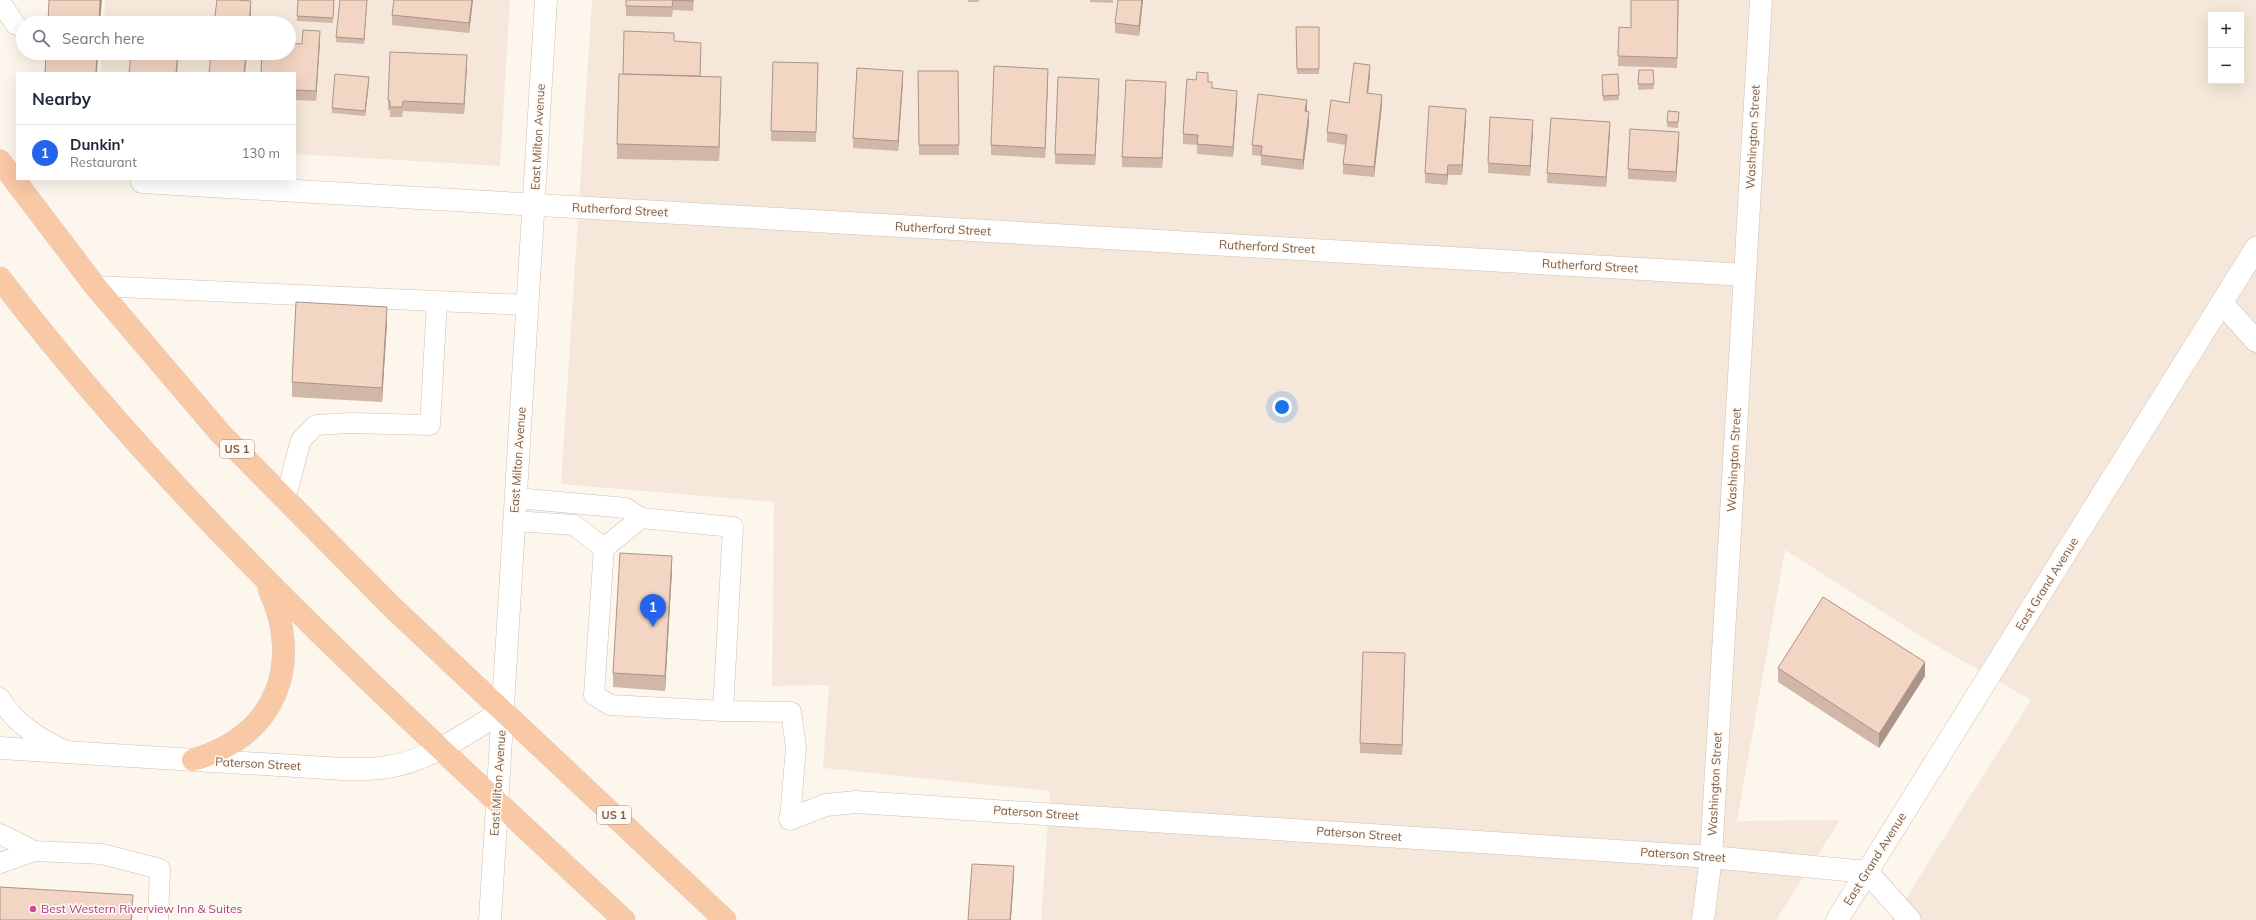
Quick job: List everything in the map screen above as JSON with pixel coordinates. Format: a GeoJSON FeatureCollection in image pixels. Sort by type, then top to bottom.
{"type":"FeatureCollection","features":[{"type":"Feature","properties":{"kind":"highway","name":"US 1"},"geometry":{"type":"LineString","coordinates":[[0,161],[95,286],[179,387],[221,434],[392,607],[726,920]]}},
{"type":"Feature","properties":{"kind":"highway"},"geometry":{"type":"LineString","coordinates":[[0,278],[56,352],[97,400],[147,456],[264,579],[303,619],[624,920]]}},
{"type":"Feature","properties":{"kind":"highway"},"geometry":{"type":"LineString","coordinates":[[193,760],[215,754],[232,745],[246,734],[268,708],[276,692],[284,654],[284,636],[274,600],[264,579]]}},
{"type":"Feature","properties":{"kind":"street","name":"East Milton Avenue"},"geometry":{"type":"LineString","coordinates":[[490,920],[546,0]]}},
{"type":"Feature","properties":{"kind":"street","name":"Washington Street"},"geometry":{"type":"LineString","coordinates":[[1704,919],[1711,857],[1761,0]]}},
{"type":"Feature","properties":{"kind":"street","name":"Rutherford Street"},"geometry":{"type":"LineString","coordinates":[[142,182],[1745,275]]}},
{"type":"Feature","properties":{"kind":"street","name":"East Grand Avenue"},"geometry":{"type":"LineString","coordinates":[[1837,920],[2256,248]]}},
{"type":"Feature","properties":{"kind":"street"},"geometry":{"type":"LineString","coordinates":[[2222,303],[2256,341]]}},
{"type":"Feature","properties":{"kind":"street","name":"Paterson Street"},"geometry":{"type":"LineString","coordinates":[[0,748],[363,769],[387,767],[410,762],[441,748],[503,711]]}},
{"type":"Feature","properties":{"kind":"street","name":"Paterson Street"},"geometry":{"type":"LineString","coordinates":[[790,819],[826,805],[856,802],[1711,857],[1867,872]]}},
{"type":"Feature","properties":{"kind":"street"},"geometry":{"type":"LineString","coordinates":[[1867,872],[1910,920]]}},
{"type":"Feature","properties":{"kind":"lane"},"geometry":{"type":"LineString","coordinates":[[0,2],[16,25]]}},
{"type":"Feature","properties":{"kind":"lane"},"geometry":{"type":"LineString","coordinates":[[95,286],[528,305]]}},
{"type":"Feature","properties":{"kind":"lane"},"geometry":{"type":"LineString","coordinates":[[285,499],[301,440],[309,430],[316,425],[322,423],[350,423],[430,426],[437,302]]}},
{"type":"Feature","properties":{"kind":"lane"},"geometry":{"type":"LineString","coordinates":[[516,498],[626,508],[641,518],[733,527],[723,711]]}},
{"type":"Feature","properties":{"kind":"lane"},"geometry":{"type":"LineString","coordinates":[[641,518],[604,548],[594,695],[610,705],[723,711],[791,712],[796,747],[790,819]]}},
{"type":"Feature","properties":{"kind":"lane"},"geometry":{"type":"LineString","coordinates":[[514,522],[574,525],[604,548]]}},
{"type":"Feature","properties":{"kind":"lane"},"geometry":{"type":"LineString","coordinates":[[0,698],[26,729],[41,739],[68,752]]}},
{"type":"Feature","properties":{"kind":"lane"},"geometry":{"type":"LineString","coordinates":[[0,834],[34,851]]}},
{"type":"Feature","properties":{"kind":"lane"},"geometry":{"type":"LineString","coordinates":[[0,863],[34,851],[102,854],[160,869],[158,920]]}},
{"type":"Feature","properties":{"kind":"shaded area"},"geometry":{"type":"Polygon","coordinates":[[[105,0],[510,0],[500,166],[296,154],[296,72],[100,72],[101,60],[296,60],[296,16],[104,16],[105,0]]]}},
{"type":"Feature","properties":{"kind":"shaded area"},"geometry":{"type":"Polygon","coordinates":[[[592,0],[2256,0],[2256,920],[1892,920],[2031,700],[1930,642],[1785,550],[1737,821],[1840,820],[1776,920],[1041,920],[1050,791],[823,768],[829,685],[772,686],[774,502],[561,484],[592,0]]]}},
{"type":"Feature","properties":{"kind":"building"},"geometry":{"type":"Polygon","coordinates":[[[49,0],[100,0],[99,16],[48,16],[49,0]]]}},
{"type":"Feature","properties":{"kind":"building"},"geometry":{"type":"Polygon","coordinates":[[[217,0],[251,1],[250,16],[215,16],[217,0]]]}},
{"type":"Feature","properties":{"kind":"building"},"geometry":{"type":"Polygon","coordinates":[[[298,0],[334,0],[333,18],[297,16],[298,0]]]}},
{"type":"Feature","properties":{"kind":"building"},"geometry":{"type":"Polygon","coordinates":[[[340,0],[367,0],[364,39],[336,37],[340,0]]]}},
{"type":"Feature","properties":{"kind":"building"},"geometry":{"type":"Polygon","coordinates":[[[394,0],[472,0],[469,23],[392,15],[394,0]]]}},
{"type":"Feature","properties":{"kind":"building"},"geometry":{"type":"Polygon","coordinates":[[[626,0],[673,0],[672,7],[626,6],[626,0]]]}},
{"type":"Feature","properties":{"kind":"building"},"geometry":{"type":"Polygon","coordinates":[[[1118,0],[1142,0],[1139,26],[1115,23],[1118,0]]]}},
{"type":"Feature","properties":{"kind":"building"},"geometry":{"type":"Polygon","coordinates":[[[1631,0],[1678,0],[1677,58],[1618,56],[1619,27],[1631,28],[1631,0]]]}},
{"type":"Feature","properties":{"kind":"building"},"geometry":{"type":"Polygon","coordinates":[[[1296,27],[1319,27],[1319,69],[1297,69],[1296,27]]]}},
{"type":"Feature","properties":{"kind":"building"},"geometry":{"type":"Polygon","coordinates":[[[303,30],[320,31],[316,91],[296,90],[296,72],[261,72],[262,60],[296,60],[296,44],[302,44],[303,30]]]}},
{"type":"Feature","properties":{"kind":"building"},"geometry":{"type":"Polygon","coordinates":[[[624,31],[674,33],[674,41],[701,43],[700,76],[623,74],[624,31]]]}},
{"type":"Feature","properties":{"kind":"building"},"geometry":{"type":"Polygon","coordinates":[[[390,52],[467,55],[464,104],[403,101],[402,107],[390,107],[390,101],[388,100],[390,52]]]}},
{"type":"Feature","properties":{"kind":"building"},"geometry":{"type":"Polygon","coordinates":[[[46,60],[97,60],[96,72],[45,72],[46,60]]]}},
{"type":"Feature","properties":{"kind":"building"},"geometry":{"type":"Polygon","coordinates":[[[130,60],[177,60],[176,72],[129,72],[130,60]]]}},
{"type":"Feature","properties":{"kind":"building"},"geometry":{"type":"Polygon","coordinates":[[[210,60],[245,60],[244,72],[209,72],[210,60]]]}},
{"type":"Feature","properties":{"kind":"building"},"geometry":{"type":"Polygon","coordinates":[[[773,62],[818,63],[816,132],[771,131],[773,62]]]}},
{"type":"Feature","properties":{"kind":"building"},"geometry":{"type":"Polygon","coordinates":[[[1354,63],[1370,65],[1367,93],[1382,95],[1374,167],[1343,164],[1347,135],[1327,132],[1331,100],[1349,103],[1354,63]]]}},
{"type":"Feature","properties":{"kind":"building"},"geometry":{"type":"Polygon","coordinates":[[[994,66],[1048,69],[1045,148],[991,145],[994,66]]]}},
{"type":"Feature","properties":{"kind":"building"},"geometry":{"type":"Polygon","coordinates":[[[857,68],[903,71],[898,141],[853,138],[857,68]]]}},
{"type":"Feature","properties":{"kind":"building"},"geometry":{"type":"Polygon","coordinates":[[[1639,70],[1653,70],[1654,84],[1638,84],[1639,70]]]}},
{"type":"Feature","properties":{"kind":"building"},"geometry":{"type":"Polygon","coordinates":[[[918,71],[958,71],[959,145],[919,145],[918,71]]]}},
{"type":"Feature","properties":{"kind":"building"},"geometry":{"type":"Polygon","coordinates":[[[1197,72],[1208,73],[1208,82],[1212,82],[1212,88],[1237,91],[1233,147],[1197,144],[1198,135],[1183,134],[1187,79],[1196,80],[1197,72]]]}},
{"type":"Feature","properties":{"kind":"building"},"geometry":{"type":"Polygon","coordinates":[[[335,74],[369,77],[365,111],[332,108],[335,74]]]}},
{"type":"Feature","properties":{"kind":"building"},"geometry":{"type":"Polygon","coordinates":[[[619,74],[721,77],[719,147],[617,144],[619,74]]]}},
{"type":"Feature","properties":{"kind":"building"},"geometry":{"type":"Polygon","coordinates":[[[1618,74],[1619,95],[1603,96],[1602,75],[1618,74]]]}},
{"type":"Feature","properties":{"kind":"building"},"geometry":{"type":"Polygon","coordinates":[[[1058,77],[1099,79],[1095,155],[1055,154],[1058,77]]]}},
{"type":"Feature","properties":{"kind":"building"},"geometry":{"type":"Polygon","coordinates":[[[1126,80],[1166,82],[1162,158],[1122,157],[1126,80]]]}},
{"type":"Feature","properties":{"kind":"building"},"geometry":{"type":"Polygon","coordinates":[[[1258,94],[1307,100],[1305,111],[1309,112],[1303,160],[1261,155],[1262,146],[1252,145],[1258,94]]]}},
{"type":"Feature","properties":{"kind":"building"},"geometry":{"type":"Polygon","coordinates":[[[1429,106],[1466,109],[1462,165],[1448,165],[1447,175],[1425,173],[1429,106]]]}},
{"type":"Feature","properties":{"kind":"building"},"geometry":{"type":"Polygon","coordinates":[[[1668,111],[1679,112],[1678,122],[1667,122],[1668,111]]]}},
{"type":"Feature","properties":{"kind":"building"},"geometry":{"type":"Polygon","coordinates":[[[1490,117],[1533,120],[1530,166],[1488,163],[1490,117]]]}},
{"type":"Feature","properties":{"kind":"building"},"geometry":{"type":"Polygon","coordinates":[[[1551,118],[1610,122],[1606,177],[1547,173],[1551,118]]]}},
{"type":"Feature","properties":{"kind":"building"},"geometry":{"type":"Polygon","coordinates":[[[1630,129],[1679,132],[1676,172],[1628,169],[1630,129]]]}},
{"type":"Feature","properties":{"kind":"building"},"geometry":{"type":"Polygon","coordinates":[[[296,302],[387,307],[382,388],[292,382],[296,302]]]}},
{"type":"Feature","properties":{"kind":"building"},"geometry":{"type":"Polygon","coordinates":[[[620,553],[672,556],[665,676],[613,673],[620,553]]]}},
{"type":"Feature","properties":{"kind":"building"},"geometry":{"type":"Polygon","coordinates":[[[1823,597],[1925,662],[1879,734],[1778,668],[1823,597]]]}},
{"type":"Feature","properties":{"kind":"building"},"geometry":{"type":"Polygon","coordinates":[[[1363,652],[1405,653],[1402,745],[1360,743],[1363,652]]]}},
{"type":"Feature","properties":{"kind":"building"},"geometry":{"type":"Polygon","coordinates":[[[972,864],[1014,866],[1010,920],[968,920],[972,864]]]}},
{"type":"Feature","properties":{"kind":"building"},"geometry":{"type":"Polygon","coordinates":[[[0,887],[133,895],[131,920],[0,920],[0,887]]]}},
{"type":"Feature","properties":{"kind":"place","name":"Dunkin'"},"geometry":{"type":"Point","coordinates":[653,627]}},
{"type":"Feature","properties":{"kind":"place","name":"Best Western Riverview Inn & Suites"},"geometry":{"type":"Point","coordinates":[33,909]}}]}
